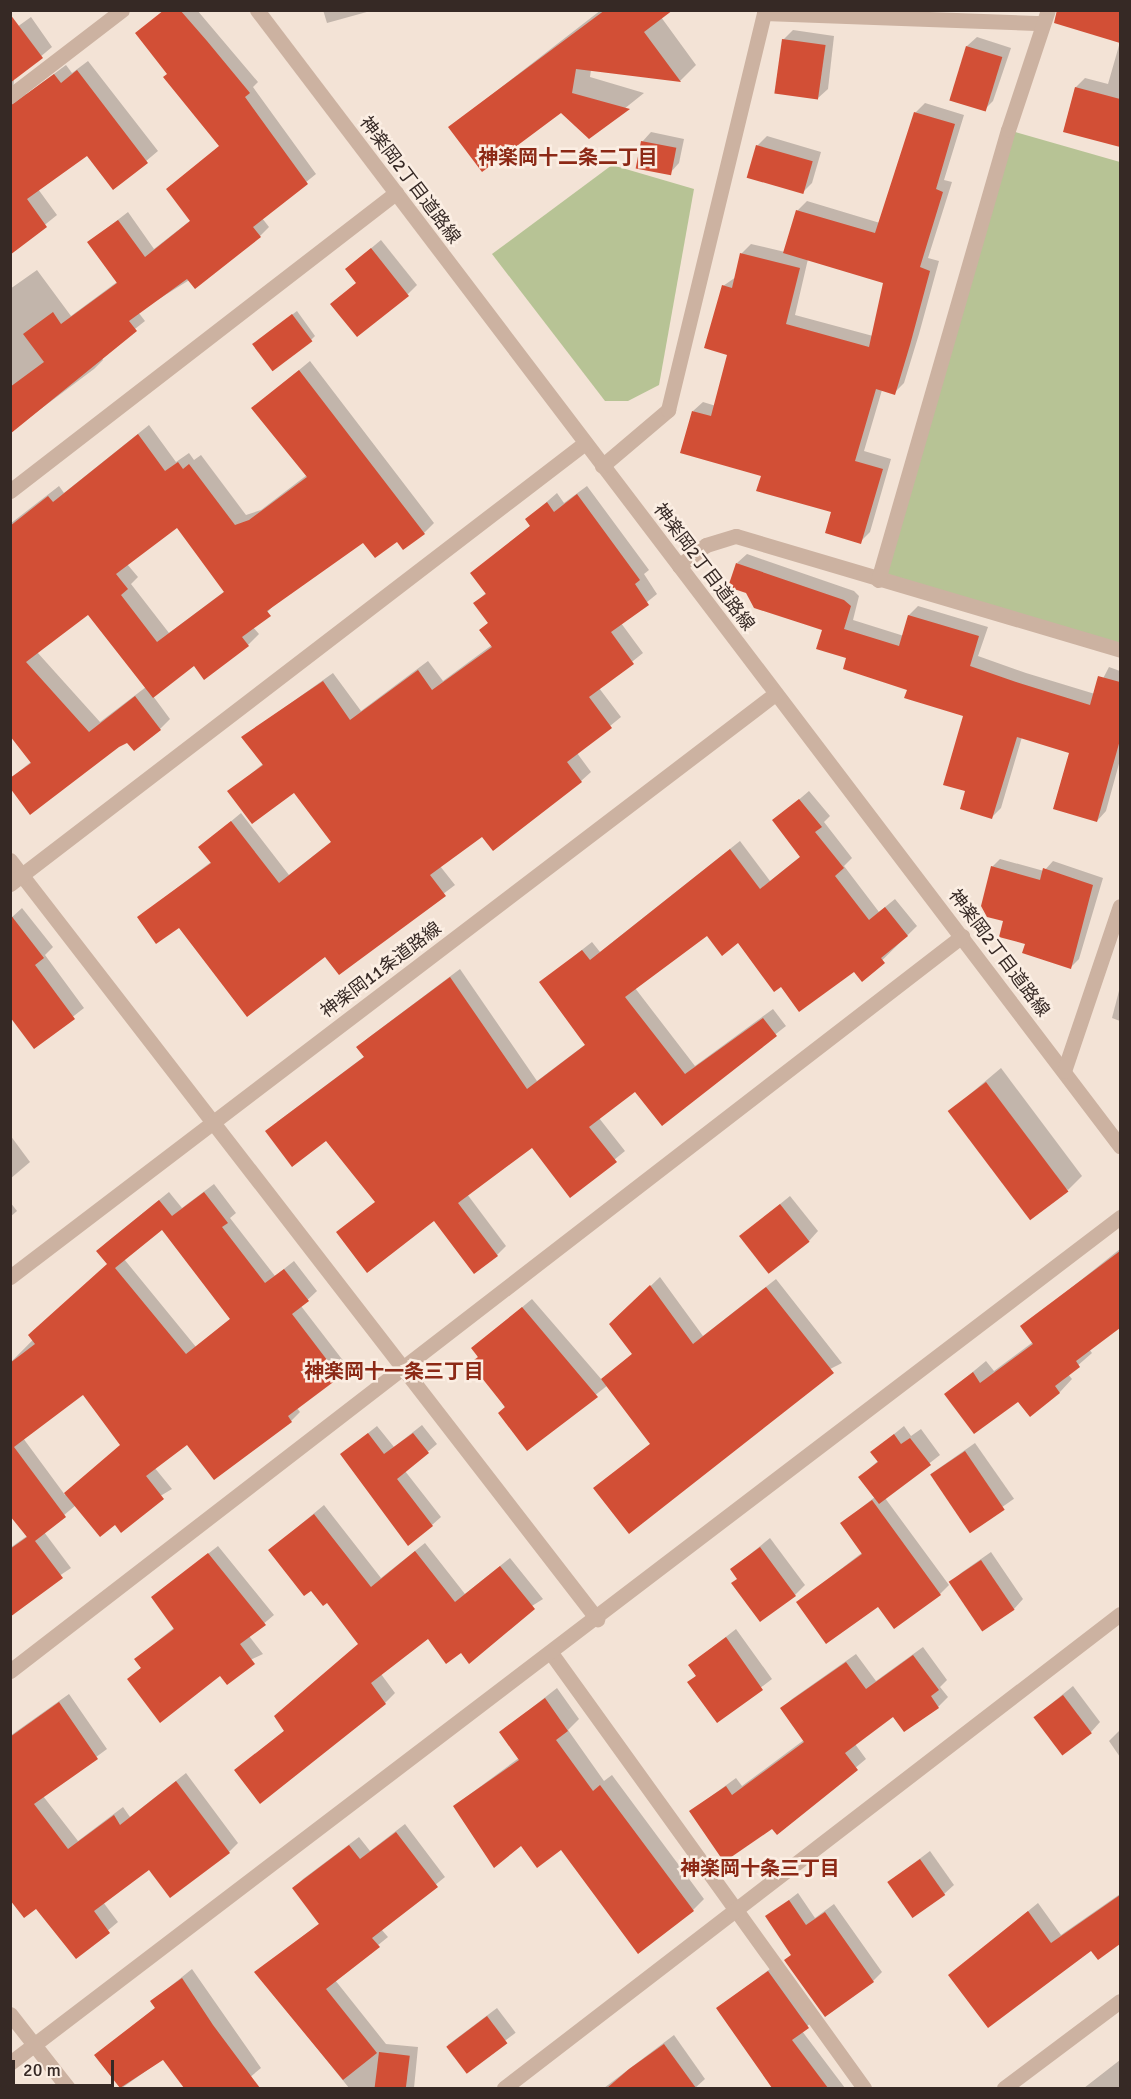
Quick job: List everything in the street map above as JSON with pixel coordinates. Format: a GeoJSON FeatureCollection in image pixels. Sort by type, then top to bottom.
{"type":"FeatureCollection","features":[{"type":"Feature","properties":{"kind":"street"},"geometry":{"type":"LineString","coordinates":[[10,96],[122,10]]}},
{"type":"Feature","properties":{"kind":"street","name":"神楽岡2丁目道路線"},"geometry":{"type":"LineString","coordinates":[[257,10],[1120,1146]]}},
{"type":"Feature","properties":{"kind":"street"},"geometry":{"type":"LineString","coordinates":[[602,466],[668,410],[764,13],[1046,17],[878,580]]}},
{"type":"Feature","properties":{"kind":"street"},"geometry":{"type":"LineString","coordinates":[[10,491],[396,193]]}},
{"type":"Feature","properties":{"kind":"street"},"geometry":{"type":"LineString","coordinates":[[16,880],[585,443]]}},
{"type":"Feature","properties":{"kind":"street"},"geometry":{"type":"LineString","coordinates":[[679,566],[706,545],[736,536],[1120,651]]}},
{"type":"Feature","properties":{"kind":"street","name":"神楽岡11条道路線"},"geometry":{"type":"LineString","coordinates":[[10,1277],[775,694]]}},
{"type":"Feature","properties":{"kind":"street"},"geometry":{"type":"LineString","coordinates":[[10,860],[16,880],[213,1122],[403,1371],[597,1619]]}},
{"type":"Feature","properties":{"kind":"street"},"geometry":{"type":"LineString","coordinates":[[1064,1071],[1120,906]]}},
{"type":"Feature","properties":{"kind":"street"},"geometry":{"type":"LineString","coordinates":[[10,1671],[403,1371],[962,936]]}},
{"type":"Feature","properties":{"kind":"street"},"geometry":{"type":"LineString","coordinates":[[10,2063],[597,1619],[1120,1217]]}},
{"type":"Feature","properties":{"kind":"street"},"geometry":{"type":"LineString","coordinates":[[504,2088],[1120,1614]]}},
{"type":"Feature","properties":{"kind":"street"},"geometry":{"type":"LineString","coordinates":[[551,1653],[864,2088]]}},
{"type":"Feature","properties":{"kind":"street"},"geometry":{"type":"LineString","coordinates":[[1004,2088],[1120,2001]]}},
{"type":"Feature","properties":{"kind":"street"},"geometry":{"type":"LineString","coordinates":[[10,2014],[68,2088]]}},
{"type":"Feature","properties":{"kind":"green space"},"geometry":{"type":"Polygon","coordinates":[[[1008,130],[1120,162],[1120,650],[878,580],[1008,130]]]}},
{"type":"Feature","properties":{"kind":"green space"},"geometry":{"type":"Polygon","coordinates":[[[612,165],[694,189],[659,385],[628,401],[605,401],[492,254],[612,165]]]}},
{"type":"Feature","properties":{"kind":"building"},"geometry":{"type":"Polygon","coordinates":[[[164,10],[180,10],[207,41],[250,93],[245,97],[308,184],[253,227],[261,237],[195,289],[187,279],[129,321],[137,331],[10,434],[10,387],[44,362],[23,334],[53,312],[61,324],[117,283],[87,242],[118,220],[145,257],[190,221],[166,189],[219,146],[163,77],[167,74],[135,33],[164,10]]]}},
{"type":"Feature","properties":{"kind":"building"},"geometry":{"type":"Polygon","coordinates":[[[605,10],[673,10],[644,32],[681,82],[576,69],[572,93],[630,109],[589,139],[561,113],[482,172],[448,127],[605,10]]]}},
{"type":"Feature","properties":{"kind":"building"},"geometry":{"type":"Polygon","coordinates":[[[1057,10],[1120,10],[1120,43],[1054,23],[1057,10]]]}},
{"type":"Feature","properties":{"kind":"building"},"geometry":{"type":"Polygon","coordinates":[[[10,14],[43,58],[10,83],[10,14]]]}},
{"type":"Feature","properties":{"kind":"building"},"geometry":{"type":"Polygon","coordinates":[[[782,39],[826,45],[818,100],[774,93],[782,39]]]}},
{"type":"Feature","properties":{"kind":"building"},"geometry":{"type":"Polygon","coordinates":[[[966,46],[1002,57],[986,112],[949,101],[966,46]]]}},
{"type":"Feature","properties":{"kind":"building"},"geometry":{"type":"Polygon","coordinates":[[[77,70],[148,163],[113,190],[87,156],[27,199],[47,227],[10,255],[10,106],[54,74],[61,83],[77,70]]]}},
{"type":"Feature","properties":{"kind":"building"},"geometry":{"type":"Polygon","coordinates":[[[1075,87],[1120,99],[1120,147],[1063,132],[1075,87]]]}},
{"type":"Feature","properties":{"kind":"building"},"geometry":{"type":"Polygon","coordinates":[[[914,112],[955,124],[936,189],[943,192],[920,267],[930,271],[910,345],[895,395],[876,389],[855,461],[883,469],[861,544],[825,533],[831,512],[756,491],[761,476],[680,453],[692,411],[711,416],[727,355],[704,348],[722,285],[732,288],[740,253],[800,268],[786,324],[869,347],[883,283],[783,253],[796,210],[875,233],[914,112]]]}},
{"type":"Feature","properties":{"kind":"building"},"geometry":{"type":"Polygon","coordinates":[[[641,141],[676,148],[671,175],[636,168],[641,141]]]}},
{"type":"Feature","properties":{"kind":"building"},"geometry":{"type":"Polygon","coordinates":[[[756,145],[813,161],[803,194],[747,178],[756,145]]]}},
{"type":"Feature","properties":{"kind":"building"},"geometry":{"type":"Polygon","coordinates":[[[371,248],[409,296],[357,337],[330,304],[356,283],[345,269],[371,248]]]}},
{"type":"Feature","properties":{"kind":"building"},"geometry":{"type":"Polygon","coordinates":[[[292,314],[312,341],[273,371],[252,344],[292,314]]]}},
{"type":"Feature","properties":{"kind":"building"},"geometry":{"type":"Polygon","coordinates":[[[299,370],[425,534],[403,550],[397,542],[375,558],[363,543],[267,611],[271,616],[242,637],[249,646],[204,680],[194,666],[153,698],[88,615],[26,662],[89,732],[135,696],[161,730],[134,751],[127,743],[119,747],[30,815],[10,788],[10,778],[31,763],[10,736],[10,526],[48,496],[53,502],[138,434],[165,471],[178,462],[183,469],[189,464],[235,525],[249,520],[307,477],[251,408],[299,370]],[[177,528],[116,574],[128,589],[121,595],[157,642],[224,592],[177,528]]]}},
{"type":"Feature","properties":{"kind":"building"},"geometry":{"type":"Polygon","coordinates":[[[577,494],[640,580],[635,584],[649,605],[611,632],[634,664],[589,697],[612,728],[567,762],[582,782],[493,851],[482,837],[430,875],[446,896],[339,975],[325,957],[247,1017],[179,928],[156,944],[137,917],[211,863],[198,847],[231,821],[279,883],[331,842],[294,793],[252,824],[227,791],[263,765],[241,737],[323,681],[350,720],[418,670],[432,690],[492,647],[479,630],[488,623],[473,603],[486,594],[470,573],[530,526],[525,519],[547,502],[554,512],[577,494]]]}},
{"type":"Feature","properties":{"kind":"building"},"geometry":{"type":"Polygon","coordinates":[[[736,563],[844,600],[851,606],[844,629],[899,646],[908,615],[979,636],[970,666],[1090,705],[1098,676],[1120,682],[1120,740],[1097,822],[1053,809],[1069,753],[1017,737],[992,819],[960,809],[965,791],[943,785],[963,716],[904,698],[907,690],[843,669],[846,658],[816,649],[822,630],[754,608],[746,593],[728,587],[736,563]]]}},
{"type":"Feature","properties":{"kind":"building"},"geometry":{"type":"Polygon","coordinates":[[[799,799],[822,827],[815,832],[844,868],[835,876],[869,920],[885,907],[908,936],[881,958],[885,963],[862,982],[854,972],[799,1012],[781,987],[774,992],[738,943],[722,956],[707,936],[625,997],[685,1074],[763,1018],[777,1036],[662,1126],[635,1092],[589,1127],[617,1162],[570,1198],[532,1148],[458,1203],[498,1256],[474,1274],[434,1221],[367,1273],[336,1232],[375,1202],[326,1141],[292,1167],[265,1131],[364,1057],[356,1047],[450,977],[527,1089],[585,1045],[539,982],[582,950],[590,960],[730,849],[760,889],[800,857],[772,820],[799,799]]]}},
{"type":"Feature","properties":{"kind":"building"},"geometry":{"type":"Polygon","coordinates":[[[991,866],[1040,880],[1043,868],[1093,885],[1071,969],[1022,953],[1025,944],[999,937],[1003,921],[987,917],[981,906],[991,866]]]}},
{"type":"Feature","properties":{"kind":"building"},"geometry":{"type":"Polygon","coordinates":[[[10,914],[44,958],[35,965],[75,1019],[34,1049],[10,1017],[10,914]]]}},
{"type":"Feature","properties":{"kind":"building"},"geometry":{"type":"Polygon","coordinates":[[[986,1082],[1068,1191],[1030,1220],[948,1111],[986,1082]]]}},
{"type":"Feature","properties":{"kind":"building"},"geometry":{"type":"Polygon","coordinates":[[[204,1192],[228,1223],[222,1227],[265,1283],[284,1269],[309,1301],[292,1314],[340,1377],[288,1416],[292,1422],[214,1480],[187,1445],[146,1476],[164,1499],[121,1533],[115,1525],[100,1537],[64,1493],[120,1445],[83,1395],[14,1447],[66,1517],[35,1541],[63,1578],[10,1617],[10,1549],[27,1537],[10,1516],[10,1363],[35,1344],[28,1335],[107,1264],[96,1251],[159,1200],[172,1216],[204,1192]],[[162,1230],[115,1268],[186,1354],[230,1319],[162,1230]]]}},
{"type":"Feature","properties":{"kind":"building"},"geometry":{"type":"Polygon","coordinates":[[[780,1204],[810,1242],[769,1274],[739,1236],[780,1204]]]}},
{"type":"Feature","properties":{"kind":"building"},"geometry":{"type":"Polygon","coordinates":[[[1120,1251],[1120,1328],[1076,1361],[1080,1367],[1055,1386],[1060,1393],[1030,1417],[1018,1402],[974,1434],[944,1394],[973,1372],[980,1383],[1033,1344],[1020,1326],[1120,1251]]]}},
{"type":"Feature","properties":{"kind":"building"},"geometry":{"type":"Polygon","coordinates":[[[650,1285],[693,1344],[766,1287],[834,1373],[629,1534],[593,1488],[650,1444],[601,1379],[632,1354],[609,1324],[650,1285]]]}},
{"type":"Feature","properties":{"kind":"building"},"geometry":{"type":"Polygon","coordinates":[[[522,1307],[598,1397],[527,1451],[498,1413],[505,1407],[470,1363],[478,1357],[471,1348],[522,1307]]]}},
{"type":"Feature","properties":{"kind":"building"},"geometry":{"type":"Polygon","coordinates":[[[368,1433],[384,1454],[413,1433],[429,1453],[397,1479],[433,1526],[408,1546],[340,1454],[368,1433]]]}},
{"type":"Feature","properties":{"kind":"building"},"geometry":{"type":"Polygon","coordinates":[[[894,1434],[901,1444],[910,1438],[931,1465],[879,1504],[858,1477],[878,1462],[870,1452],[894,1434]]]}},
{"type":"Feature","properties":{"kind":"building"},"geometry":{"type":"Polygon","coordinates":[[[965,1451],[1005,1510],[970,1533],[930,1474],[965,1451]]]}},
{"type":"Feature","properties":{"kind":"building"},"geometry":{"type":"Polygon","coordinates":[[[872,1500],[941,1595],[894,1629],[878,1607],[826,1644],[796,1602],[862,1554],[840,1523],[872,1500]]]}},
{"type":"Feature","properties":{"kind":"building"},"geometry":{"type":"Polygon","coordinates":[[[314,1514],[371,1587],[415,1551],[455,1602],[500,1566],[535,1609],[469,1664],[461,1653],[446,1664],[428,1639],[371,1683],[386,1704],[260,1804],[234,1770],[284,1731],[274,1716],[358,1644],[327,1603],[323,1606],[311,1591],[304,1596],[268,1550],[314,1514]]]}},
{"type":"Feature","properties":{"kind":"building"},"geometry":{"type":"Polygon","coordinates":[[[760,1547],[796,1596],[760,1622],[731,1583],[737,1579],[730,1569],[760,1547]]]}},
{"type":"Feature","properties":{"kind":"building"},"geometry":{"type":"Polygon","coordinates":[[[208,1553],[266,1625],[240,1644],[255,1664],[227,1685],[220,1676],[160,1723],[127,1679],[141,1668],[134,1659],[174,1629],[151,1597],[208,1553]]]}},
{"type":"Feature","properties":{"kind":"building"},"geometry":{"type":"Polygon","coordinates":[[[981,1560],[1015,1610],[982,1632],[949,1582],[981,1560]]]}},
{"type":"Feature","properties":{"kind":"building"},"geometry":{"type":"Polygon","coordinates":[[[726,1637],[763,1690],[717,1723],[687,1682],[696,1676],[688,1665],[726,1637]]]}},
{"type":"Feature","properties":{"kind":"building"},"geometry":{"type":"Polygon","coordinates":[[[913,1655],[939,1690],[931,1696],[939,1708],[904,1732],[893,1717],[845,1753],[858,1770],[777,1835],[772,1829],[724,1862],[689,1811],[726,1786],[732,1795],[804,1742],[780,1708],[846,1662],[866,1689],[913,1655]]]}},
{"type":"Feature","properties":{"kind":"building"},"geometry":{"type":"Polygon","coordinates":[[[1063,1695],[1092,1733],[1062,1756],[1033,1717],[1063,1695]]]}},
{"type":"Feature","properties":{"kind":"building"},"geometry":{"type":"Polygon","coordinates":[[[545,1698],[568,1731],[556,1740],[593,1791],[600,1785],[694,1911],[638,1954],[561,1850],[537,1868],[521,1846],[494,1868],[453,1806],[519,1760],[499,1732],[545,1698]]]}},
{"type":"Feature","properties":{"kind":"building"},"geometry":{"type":"Polygon","coordinates":[[[59,1702],[98,1759],[34,1804],[68,1849],[114,1815],[120,1825],[176,1781],[230,1853],[170,1898],[149,1870],[94,1911],[110,1933],[76,1959],[36,1909],[24,1918],[10,1900],[10,1737],[59,1702]]]}},
{"type":"Feature","properties":{"kind":"building"},"geometry":{"type":"Polygon","coordinates":[[[396,1832],[438,1887],[372,1938],[380,1947],[326,1989],[377,2053],[343,2080],[254,1972],[319,1924],[292,1888],[349,1845],[360,1859],[396,1832]]]}},
{"type":"Feature","properties":{"kind":"building"},"geometry":{"type":"Polygon","coordinates":[[[920,1859],[945,1895],[912,1918],[887,1882],[920,1859]]]}},
{"type":"Feature","properties":{"kind":"building"},"geometry":{"type":"Polygon","coordinates":[[[1120,1895],[1120,1944],[1098,1960],[1091,1951],[988,2028],[948,1975],[1028,1911],[1051,1943],[1120,1895]]]}},
{"type":"Feature","properties":{"kind":"building"},"geometry":{"type":"Polygon","coordinates":[[[789,1900],[806,1925],[825,1912],[874,1982],[825,2017],[784,1960],[791,1955],[765,1916],[789,1900]]]}},
{"type":"Feature","properties":{"kind":"building"},"geometry":{"type":"Polygon","coordinates":[[[768,1971],[809,2028],[792,2040],[828,2088],[772,2088],[716,2008],[768,1971]]]}},
{"type":"Feature","properties":{"kind":"building"},"geometry":{"type":"Polygon","coordinates":[[[182,1978],[213,2025],[260,2088],[184,2088],[163,2060],[120,2088],[94,2055],[155,2008],[150,2001],[182,1978]]]}},
{"type":"Feature","properties":{"kind":"building"},"geometry":{"type":"Polygon","coordinates":[[[487,2016],[507,2043],[467,2074],[446,2047],[487,2016]]]}},
{"type":"Feature","properties":{"kind":"building"},"geometry":{"type":"Polygon","coordinates":[[[664,2044],[696,2088],[607,2088],[629,2069],[664,2044]]]}},
{"type":"Feature","properties":{"kind":"building"},"geometry":{"type":"Polygon","coordinates":[[[379,2052],[410,2056],[406,2088],[375,2088],[379,2052]]]}},
{"type":"Feature","properties":{"kind":"district","name":"神楽岡十二条二丁目"},"geometry":{"type":"Point","coordinates":[568,157]}},
{"type":"Feature","properties":{"kind":"district","name":"神楽岡十一条三丁目"},"geometry":{"type":"Point","coordinates":[394,1371]}},
{"type":"Feature","properties":{"kind":"district","name":"神楽岡十条三丁目"},"geometry":{"type":"Point","coordinates":[760,1868]}}]}
